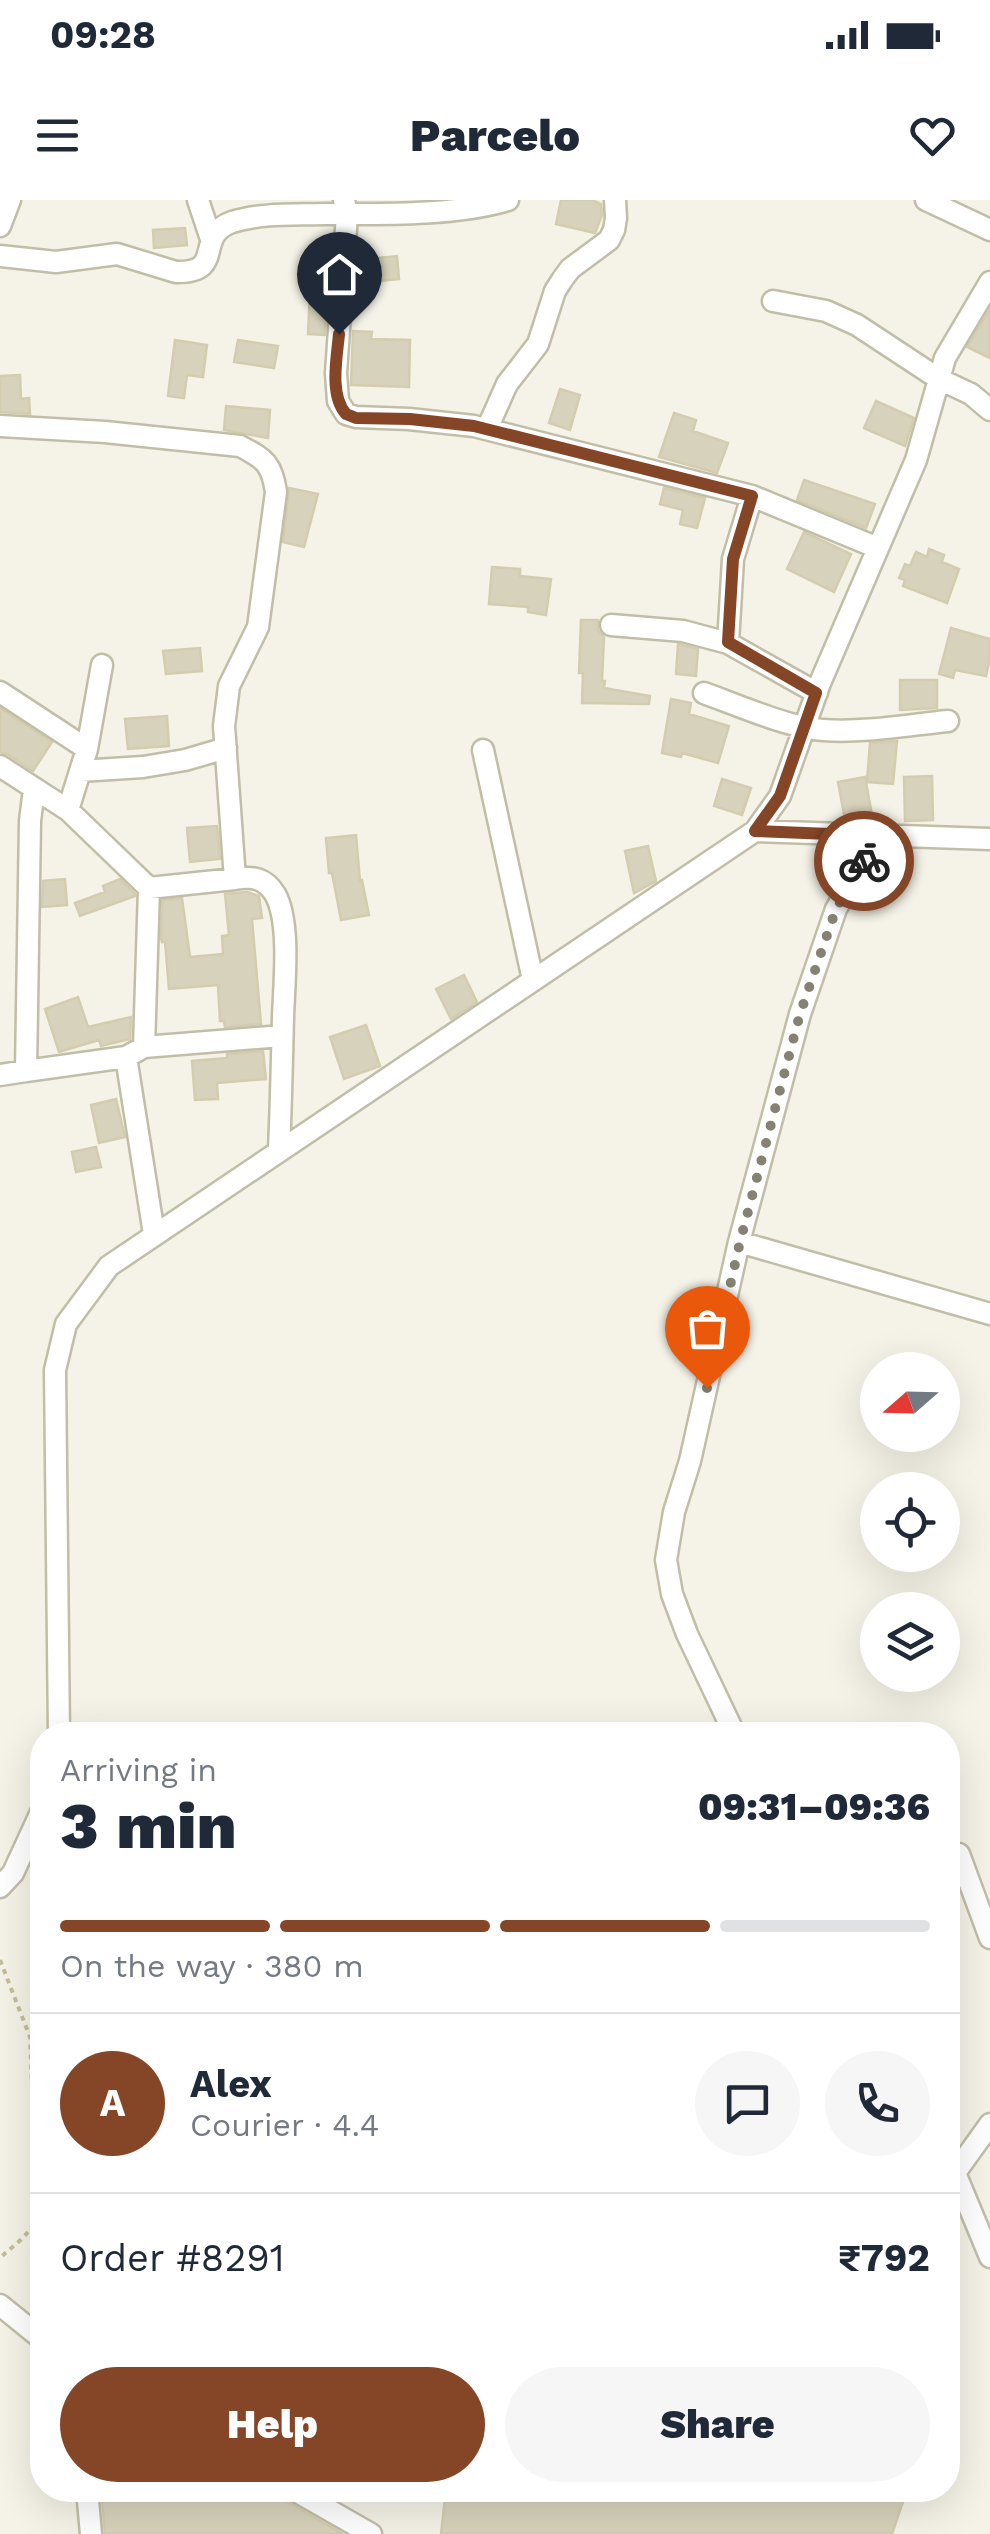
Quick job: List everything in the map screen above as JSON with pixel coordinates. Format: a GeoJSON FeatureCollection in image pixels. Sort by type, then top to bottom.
{"type":"FeatureCollection","features":[{"type":"Feature","properties":{"kind":"street"},"geometry":{"type":"LineString","coordinates":[[0,226],[10,200]]}},
{"type":"Feature","properties":{"kind":"street"},"geometry":{"type":"LineString","coordinates":[[0,256],[56,262],[118,254],[176,272],[199,269],[208,258],[211,238],[198,200]]}},
{"type":"Feature","properties":{"kind":"street"},"geometry":{"type":"LineString","coordinates":[[211,238],[231,222],[276,215],[345,207],[462,208],[508,200]]}},
{"type":"Feature","properties":{"kind":"street"},"geometry":{"type":"LineString","coordinates":[[488,429],[507,384],[538,344],[562,280],[609,240],[616,218],[615,200]]}},
{"type":"Feature","properties":{"kind":"street"},"geometry":{"type":"LineString","coordinates":[[926,200],[990,230]]}},
{"type":"Feature","properties":{"kind":"street"},"geometry":{"type":"LineString","coordinates":[[345,207],[336,374],[340,408],[346,414],[488,429],[752,496],[878,548]]}},
{"type":"Feature","properties":{"kind":"street"},"geometry":{"type":"LineString","coordinates":[[59,1722],[55,1370],[66,1324],[109,1266],[755,831],[780,796],[816,693],[916,460],[945,358],[990,282]]}},
{"type":"Feature","properties":{"kind":"street"},"geometry":{"type":"LineString","coordinates":[[773,300],[826,312],[857,326],[939,380],[971,394],[990,410]]}},
{"type":"Feature","properties":{"kind":"street"},"geometry":{"type":"LineString","coordinates":[[0,426],[240,446],[260,456],[269,466],[276,492],[258,627],[229,686],[224,726],[236,879]]}},
{"type":"Feature","properties":{"kind":"street"},"geometry":{"type":"LineString","coordinates":[[728,642],[733,559],[752,496]]}},
{"type":"Feature","properties":{"kind":"street"},"geometry":{"type":"LineString","coordinates":[[611,625],[683,631],[728,642],[816,693]]}},
{"type":"Feature","properties":{"kind":"street"},"geometry":{"type":"LineString","coordinates":[[68,810],[87,749],[102,664]]}},
{"type":"Feature","properties":{"kind":"street"},"geometry":{"type":"LineString","coordinates":[[0,692],[87,749]]}},
{"type":"Feature","properties":{"kind":"street"},"geometry":{"type":"LineString","coordinates":[[704,694],[804,728],[849,730],[948,721]]}},
{"type":"Feature","properties":{"kind":"street"},"geometry":{"type":"LineString","coordinates":[[80,771],[143,768],[226,748]]}},
{"type":"Feature","properties":{"kind":"street"},"geometry":{"type":"LineString","coordinates":[[483,750],[532,980]]}},
{"type":"Feature","properties":{"kind":"street"},"geometry":{"type":"LineString","coordinates":[[0,766],[68,810],[149,888],[249,877],[260,878],[274,892],[281,907],[285,947],[280,1149]]}},
{"type":"Feature","properties":{"kind":"street"},"geometry":{"type":"LineString","coordinates":[[26,1071],[30,821],[34,788]]}},
{"type":"Feature","properties":{"kind":"street"},"geometry":{"type":"LineString","coordinates":[[755,831],[990,839]]}},
{"type":"Feature","properties":{"kind":"street"},"geometry":{"type":"LineString","coordinates":[[729,1722],[672,1594],[666,1560],[674,1512],[690,1461],[740,1242],[800,1014],[836,909],[879,836]]}},
{"type":"Feature","properties":{"kind":"street"},"geometry":{"type":"LineString","coordinates":[[149,888],[135,1052],[154,1234]]}},
{"type":"Feature","properties":{"kind":"street"},"geometry":{"type":"LineString","coordinates":[[0,1075],[135,1052],[282,1036]]}},
{"type":"Feature","properties":{"kind":"street"},"geometry":{"type":"LineString","coordinates":[[740,1242],[990,1314]]}},
{"type":"Feature","properties":{"kind":"street"},"geometry":{"type":"LineString","coordinates":[[0,1887],[13,1874],[30,1836]]}},
{"type":"Feature","properties":{"kind":"street"},"geometry":{"type":"LineString","coordinates":[[960,1854],[990,1938]]}},
{"type":"Feature","properties":{"kind":"street"},"geometry":{"type":"LineString","coordinates":[[960,2156],[990,2124]]}},
{"type":"Feature","properties":{"kind":"street"},"geometry":{"type":"LineString","coordinates":[[960,2186],[990,2257]]}},
{"type":"Feature","properties":{"kind":"street"},"geometry":{"type":"LineString","coordinates":[[0,2305],[30,2329]]}},
{"type":"Feature","properties":{"kind":"street"},"geometry":{"type":"LineString","coordinates":[[87,2502],[91,2534]]}},
{"type":"Feature","properties":{"kind":"street"},"geometry":{"type":"LineString","coordinates":[[315,2502],[371,2534]]}},
{"type":"Feature","properties":{"kind":"path"},"geometry":{"type":"LineString","coordinates":[[0,1960],[30,2037]]}},
{"type":"Feature","properties":{"kind":"path"},"geometry":{"type":"LineString","coordinates":[[0,2258],[30,2229]]}},
{"type":"Feature","properties":{"kind":"building"},"geometry":{"type":"Polygon","coordinates":[[[561,200],[592,200],[601,204],[602,215],[595,233],[556,224],[561,200]]]}},
{"type":"Feature","properties":{"kind":"building"},"geometry":{"type":"Polygon","coordinates":[[[185,228],[187,245],[154,248],[153,230],[185,228]]]}},
{"type":"Feature","properties":{"kind":"building"},"geometry":{"type":"Polygon","coordinates":[[[397,256],[399,279],[356,283],[358,260],[397,256]]]}},
{"type":"Feature","properties":{"kind":"building"},"geometry":{"type":"Polygon","coordinates":[[[319,283],[328,284],[325,335],[308,334],[310,290],[318,290],[319,283]]]}},
{"type":"Feature","properties":{"kind":"building"},"geometry":{"type":"Polygon","coordinates":[[[990,309],[990,358],[967,347],[990,309]]]}},
{"type":"Feature","properties":{"kind":"building"},"geometry":{"type":"Polygon","coordinates":[[[353,331],[372,332],[371,339],[410,340],[409,387],[351,385],[353,331]]]}},
{"type":"Feature","properties":{"kind":"building"},"geometry":{"type":"Polygon","coordinates":[[[175,340],[207,345],[203,377],[187,375],[184,398],[168,396],[175,340]]]}},
{"type":"Feature","properties":{"kind":"building"},"geometry":{"type":"Polygon","coordinates":[[[238,340],[278,346],[274,368],[234,362],[238,340]]]}},
{"type":"Feature","properties":{"kind":"building"},"geometry":{"type":"Polygon","coordinates":[[[20,375],[21,399],[29,398],[30,414],[0,412],[0,376],[20,375]]]}},
{"type":"Feature","properties":{"kind":"building"},"geometry":{"type":"Polygon","coordinates":[[[560,389],[580,395],[570,430],[549,423],[560,389]]]}},
{"type":"Feature","properties":{"kind":"building"},"geometry":{"type":"Polygon","coordinates":[[[876,401],[914,418],[905,446],[864,428],[876,401]]]}},
{"type":"Feature","properties":{"kind":"building"},"geometry":{"type":"Polygon","coordinates":[[[226,406],[270,410],[268,438],[224,430],[226,406]]]}},
{"type":"Feature","properties":{"kind":"building"},"geometry":{"type":"Polygon","coordinates":[[[674,413],[696,420],[693,431],[728,443],[717,473],[659,457],[674,413]]]}},
{"type":"Feature","properties":{"kind":"building"},"geometry":{"type":"Polygon","coordinates":[[[804,480],[875,504],[866,528],[797,500],[804,480]]]}},
{"type":"Feature","properties":{"kind":"building"},"geometry":{"type":"Polygon","coordinates":[[[289,488],[318,494],[304,547],[283,542],[289,488]]]}},
{"type":"Feature","properties":{"kind":"building"},"geometry":{"type":"Polygon","coordinates":[[[664,488],[705,498],[697,528],[680,524],[683,510],[660,504],[664,488]]]}},
{"type":"Feature","properties":{"kind":"building"},"geometry":{"type":"Polygon","coordinates":[[[804,532],[851,554],[834,592],[787,569],[804,532]]]}},
{"type":"Feature","properties":{"kind":"building"},"geometry":{"type":"Polygon","coordinates":[[[929,549],[944,555],[942,562],[959,569],[947,603],[903,586],[905,580],[899,578],[916,552],[927,557],[929,549]]]}},
{"type":"Feature","properties":{"kind":"building"},"geometry":{"type":"Polygon","coordinates":[[[492,567],[520,569],[520,576],[551,579],[546,615],[528,612],[528,607],[489,604],[492,567]]]}},
{"type":"Feature","properties":{"kind":"building"},"geometry":{"type":"Polygon","coordinates":[[[581,620],[598,620],[598,630],[604,637],[604,688],[650,696],[649,704],[582,703],[581,620]]]}},
{"type":"Feature","properties":{"kind":"building"},"geometry":{"type":"Polygon","coordinates":[[[951,628],[990,639],[986,676],[955,670],[953,678],[939,674],[951,628]]]}},
{"type":"Feature","properties":{"kind":"building"},"geometry":{"type":"Polygon","coordinates":[[[678,644],[698,649],[696,676],[676,674],[678,644]]]}},
{"type":"Feature","properties":{"kind":"building"},"geometry":{"type":"Polygon","coordinates":[[[200,648],[202,671],[166,674],[163,651],[200,648]]]}},
{"type":"Feature","properties":{"kind":"building"},"geometry":{"type":"Polygon","coordinates":[[[900,680],[937,680],[937,708],[900,710],[900,680]]]}},
{"type":"Feature","properties":{"kind":"building"},"geometry":{"type":"Polygon","coordinates":[[[671,699],[691,703],[689,714],[729,726],[718,763],[682,753],[681,757],[662,753],[671,699]]]}},
{"type":"Feature","properties":{"kind":"building"},"geometry":{"type":"Polygon","coordinates":[[[0,708],[52,742],[33,771],[0,752],[0,708]]]}},
{"type":"Feature","properties":{"kind":"building"},"geometry":{"type":"Polygon","coordinates":[[[167,716],[169,746],[128,749],[125,719],[167,716]]]}},
{"type":"Feature","properties":{"kind":"building"},"geometry":{"type":"Polygon","coordinates":[[[897,741],[893,784],[867,782],[870,743],[897,741]]]}},
{"type":"Feature","properties":{"kind":"building"},"geometry":{"type":"Polygon","coordinates":[[[932,776],[933,820],[905,821],[904,777],[932,776]]]}},
{"type":"Feature","properties":{"kind":"building"},"geometry":{"type":"Polygon","coordinates":[[[865,777],[872,815],[845,820],[838,782],[865,777]]]}},
{"type":"Feature","properties":{"kind":"building"},"geometry":{"type":"Polygon","coordinates":[[[722,779],[751,788],[742,815],[714,806],[722,779]]]}},
{"type":"Feature","properties":{"kind":"building"},"geometry":{"type":"Polygon","coordinates":[[[217,826],[220,859],[190,862],[187,828],[217,826]]]}},
{"type":"Feature","properties":{"kind":"building"},"geometry":{"type":"Polygon","coordinates":[[[356,835],[360,881],[369,915],[341,920],[329,873],[326,838],[356,835]]]}},
{"type":"Feature","properties":{"kind":"building"},"geometry":{"type":"Polygon","coordinates":[[[648,846],[656,881],[634,893],[625,851],[648,846]]]}},
{"type":"Feature","properties":{"kind":"building"},"geometry":{"type":"Polygon","coordinates":[[[65,879],[67,905],[42,907],[43,881],[65,879]]]}},
{"type":"Feature","properties":{"kind":"building"},"geometry":{"type":"Polygon","coordinates":[[[120,879],[135,896],[80,916],[75,903],[105,892],[103,886],[120,879]]]}},
{"type":"Feature","properties":{"kind":"building"},"geometry":{"type":"Polygon","coordinates":[[[247,892],[259,896],[262,918],[252,919],[261,1024],[225,1027],[224,1021],[220,1021],[218,985],[169,989],[165,942],[161,938],[162,900],[182,898],[190,957],[223,954],[222,936],[229,935],[225,894],[247,892]]]}},
{"type":"Feature","properties":{"kind":"building"},"geometry":{"type":"Polygon","coordinates":[[[464,975],[477,1002],[451,1019],[436,989],[464,975]]]}},
{"type":"Feature","properties":{"kind":"building"},"geometry":{"type":"Polygon","coordinates":[[[78,997],[88,1027],[131,1017],[130,1039],[101,1046],[99,1040],[59,1052],[45,1009],[78,997]]]}},
{"type":"Feature","properties":{"kind":"building"},"geometry":{"type":"Polygon","coordinates":[[[366,1025],[380,1066],[344,1079],[330,1037],[366,1025]]]}},
{"type":"Feature","properties":{"kind":"building"},"geometry":{"type":"Polygon","coordinates":[[[263,1051],[266,1079],[217,1083],[218,1099],[195,1100],[192,1061],[263,1051]]]}},
{"type":"Feature","properties":{"kind":"building"},"geometry":{"type":"Polygon","coordinates":[[[116,1099],[125,1137],[99,1143],[91,1105],[116,1099]]]}},
{"type":"Feature","properties":{"kind":"building"},"geometry":{"type":"Polygon","coordinates":[[[96,1147],[101,1167],[76,1172],[72,1152],[96,1147]]]}},
{"type":"Feature","properties":{"kind":"building"},"geometry":{"type":"Polygon","coordinates":[[[102,2502],[288,2502],[343,2534],[105,2534],[102,2502]]]}},
{"type":"Feature","properties":{"kind":"building"},"geometry":{"type":"Polygon","coordinates":[[[445,2502],[903,2502],[892,2534],[441,2534],[445,2502]]]}},
{"type":"Feature","properties":{"kind":"way so far"},"geometry":{"type":"LineString","coordinates":[[707,1388],[740,1242],[800,1014],[836,909],[864,861]]}},
{"type":"Feature","properties":{"kind":"route"},"geometry":{"type":"LineString","coordinates":[[339,334],[338,401],[346,414],[356,418],[474,426],[752,496],[733,559],[728,642],[816,693],[780,796],[755,831],[879,836],[864,861]]}}]}
